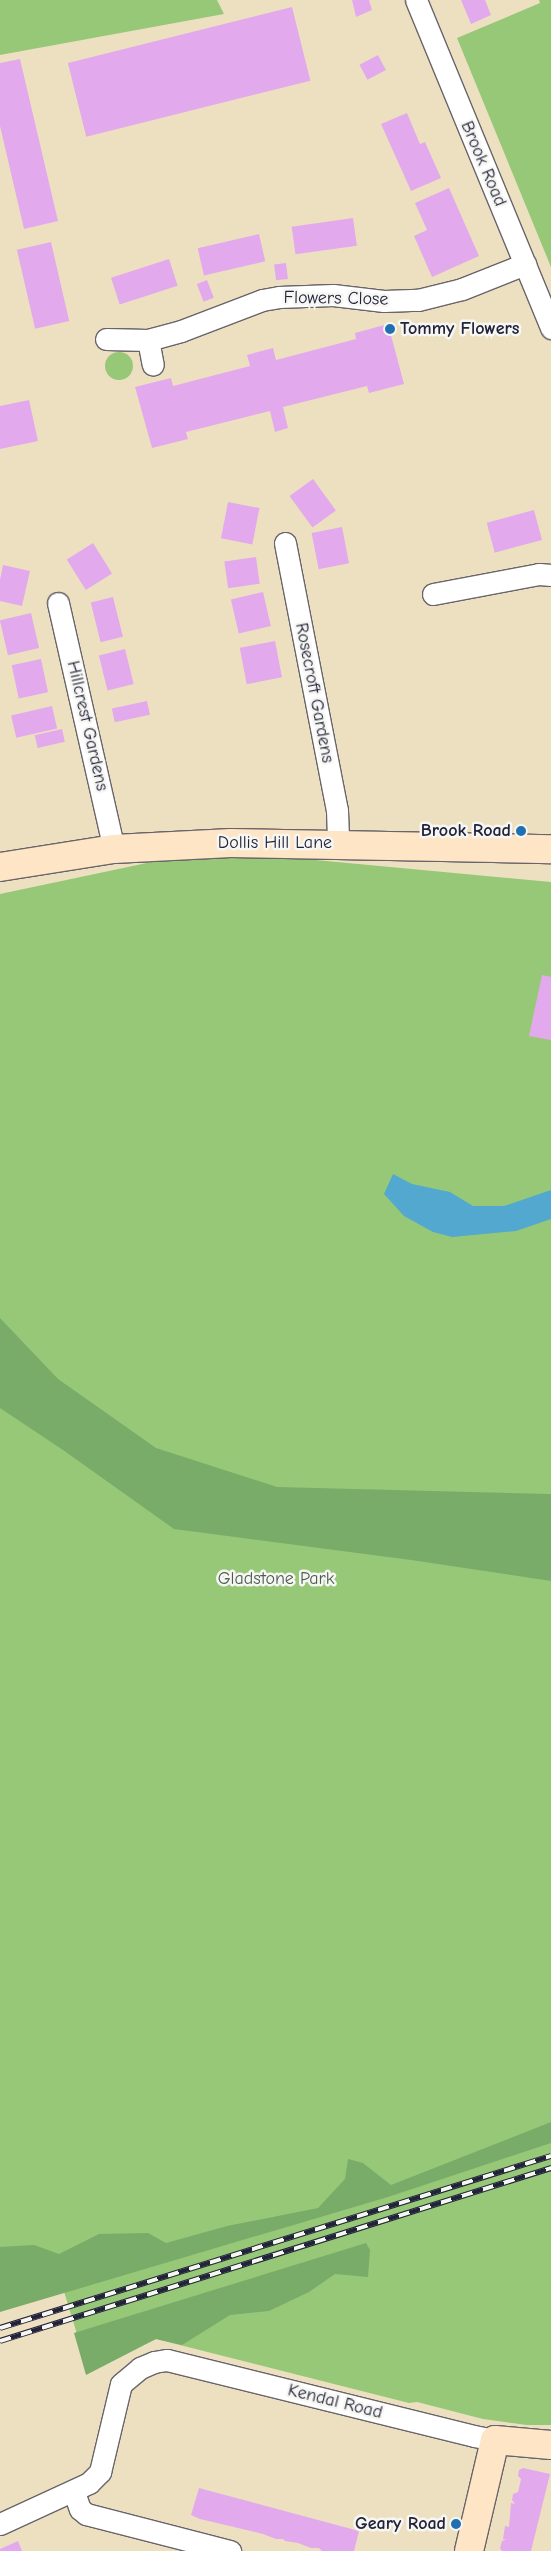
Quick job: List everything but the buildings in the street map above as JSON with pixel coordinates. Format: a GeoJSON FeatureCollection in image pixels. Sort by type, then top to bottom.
{"type":"FeatureCollection","features":[{"type":"Feature","properties":{"kind":"street","name":"Brook Road"},"geometry":{"type":"LineString","coordinates":[[416,0],[551,328]]}},
{"type":"Feature","properties":{"kind":"street","name":"Flowers Close"},"geometry":{"type":"LineString","coordinates":[[106,339],[148,340],[262,300],[296,296],[333,295],[384,301],[418,300],[462,289],[525,264]]}},
{"type":"Feature","properties":{"kind":"street"},"geometry":{"type":"LineString","coordinates":[[148,340],[153,365]]}},
{"type":"Feature","properties":{"kind":"street","name":"Rosecroft Gardens"},"geometry":{"type":"LineString","coordinates":[[286,543],[337,810],[338,843]]}},
{"type":"Feature","properties":{"kind":"street"},"geometry":{"type":"LineString","coordinates":[[433,594],[540,574],[551,575]]}},
{"type":"Feature","properties":{"kind":"street","name":"Hillcrest Gardens"},"geometry":{"type":"LineString","coordinates":[[58,603],[114,848]]}},
{"type":"Feature","properties":{"kind":"street","name":"Dollis Hill Lane"},"geometry":{"type":"LineString","coordinates":[[0,868],[114,848],[240,842],[551,848]]}},
{"type":"Feature","properties":{"kind":"street","name":"Kendal Road"},"geometry":{"type":"LineString","coordinates":[[74,2492],[89,2483],[100,2472],[121,2384],[140,2368],[154,2362],[167,2360],[455,2432],[496,2440],[551,2445]]}},
{"type":"Feature","properties":{"kind":"street"},"geometry":{"type":"LineString","coordinates":[[469,2551],[496,2440]]}},
{"type":"Feature","properties":{"kind":"street"},"geometry":{"type":"LineString","coordinates":[[0,2524],[74,2492],[80,2509],[86,2514],[230,2551]]}},
{"type":"Feature","properties":{"kind":"green space"},"geometry":{"type":"Polygon","coordinates":[[[0,0],[217,0],[224,14],[0,55],[0,0]]]}},
{"type":"Feature","properties":{"kind":"green space"},"geometry":{"type":"Polygon","coordinates":[[[539,0],[551,0],[551,267],[457,38],[540,3],[539,0]]]}},
{"type":"Feature","properties":{"kind":"green space"},"geometry":{"type":"Polygon","coordinates":[[[119,352],[129,356],[133,366],[129,376],[119,380],[109,376],[105,366],[109,356],[119,352]]]}},
{"type":"Feature","properties":{"kind":"green space","name":"Gladstone Park"},"geometry":{"type":"Polygon","coordinates":[[[273,856],[551,882],[551,2425],[527,2425],[483,2419],[417,2402],[409,2403],[156,2339],[88,2370],[58,2272],[0,2275],[0,894],[161,860],[273,856]]]}},
{"type":"Feature","properties":{"kind":"green space"},"geometry":{"type":"Polygon","coordinates":[[[0,1318],[58,1379],[156,1448],[277,1487],[551,1494],[551,1581],[411,1560],[174,1529],[0,1408],[0,1318]]]}},
{"type":"Feature","properties":{"kind":"green space"},"geometry":{"type":"Polygon","coordinates":[[[551,2122],[551,2143],[388,2197],[0,2312],[0,2247],[34,2245],[59,2254],[99,2234],[148,2233],[166,2243],[227,2226],[318,2208],[345,2179],[348,2159],[363,2163],[391,2185],[551,2122]]]}},
{"type":"Feature","properties":{"kind":"green space"},"geometry":{"type":"Polygon","coordinates":[[[366,2243],[370,2250],[368,2277],[335,2274],[309,2292],[269,2311],[230,2315],[182,2345],[156,2339],[86,2375],[74,2333],[366,2243]]]}},
{"type":"Feature","properties":{"kind":"water"},"geometry":{"type":"Polygon","coordinates":[[[393,1174],[412,1184],[450,1192],[473,1206],[504,1206],[551,1190],[551,1219],[516,1231],[452,1237],[433,1232],[404,1216],[384,1194],[393,1174]]]}},
{"type":"Feature","properties":{"kind":"railway"},"geometry":{"type":"LineString","coordinates":[[0,2328],[551,2156]]}},
{"type":"Feature","properties":{"kind":"railway"},"geometry":{"type":"LineString","coordinates":[[0,2341],[551,2168]]}},
{"type":"Feature","properties":{"kind":"place","name":"Tommy Flowers"},"geometry":{"type":"Point","coordinates":[390,329]}},
{"type":"Feature","properties":{"kind":"place","name":"Brook Road"},"geometry":{"type":"Point","coordinates":[521,831]}},
{"type":"Feature","properties":{"kind":"place","name":"Geary Road"},"geometry":{"type":"Point","coordinates":[456,2524]}}]}
